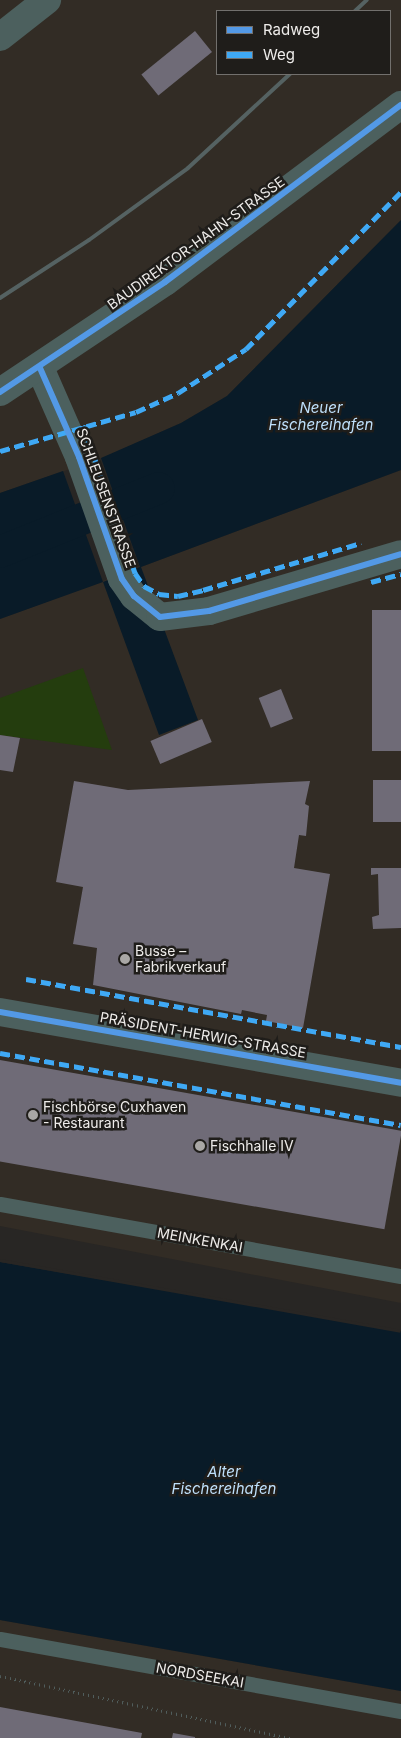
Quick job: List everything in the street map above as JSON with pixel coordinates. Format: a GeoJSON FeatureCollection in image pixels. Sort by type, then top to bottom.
{"type":"FeatureCollection","features":[{"type":"Feature","properties":{"kind":"street"},"geometry":{"type":"LineString","coordinates":[[0,37],[47,0]]}},
{"type":"Feature","properties":{"kind":"street","name":"BAUDIREKTOR-HAHN-STRASSE"},"geometry":{"type":"LineString","coordinates":[[0,392],[40,368],[284,196],[401,105]]}},
{"type":"Feature","properties":{"kind":"street","name":"SCHLEUSENSTRASSE"},"geometry":{"type":"LineString","coordinates":[[40,368],[79,457],[122,579],[134,596],[160,617],[209,611],[401,554]]}},
{"type":"Feature","properties":{"kind":"street","name":"PRÄSIDENT-HERWIG-STRASSE"},"geometry":{"type":"LineString","coordinates":[[0,1012],[401,1083]]}},
{"type":"Feature","properties":{"kind":"lane","name":"MEINKENKAI"},"geometry":{"type":"LineString","coordinates":[[0,1204],[401,1276]]}},
{"type":"Feature","properties":{"kind":"lane","name":"NORDSEEKAI"},"geometry":{"type":"LineString","coordinates":[[0,1639],[401,1711]]}},
{"type":"Feature","properties":{"kind":"path"},"geometry":{"type":"LineString","coordinates":[[0,1676],[290,1738]]}},
{"type":"Feature","properties":{"kind":"shaded area"},"geometry":{"type":"Polygon","coordinates":[[[0,0],[401,0],[401,220],[227,396],[181,423],[105,457],[0,493],[0,0]]]}},
{"type":"Feature","properties":{"kind":"shaded area"},"geometry":{"type":"Polygon","coordinates":[[[401,470],[401,1303],[0,1226],[0,619],[401,470]]]}},
{"type":"Feature","properties":{"kind":"shaded area"},"geometry":{"type":"Polygon","coordinates":[[[0,1620],[401,1691],[401,1738],[0,1738],[0,1620]]]}},
{"type":"Feature","properties":{"kind":"green space"},"geometry":{"type":"Polygon","coordinates":[[[83,668],[112,750],[0,735],[0,698],[83,668]]]}},
{"type":"Feature","properties":{"kind":"water","name":"Neuer Fischereihafen"},"geometry":{"type":"Polygon","coordinates":[[[401,220],[401,470],[141,567],[198,720],[159,735],[103,582],[140,567],[101,458],[181,423],[227,396],[401,220]]]}},
{"type":"Feature","properties":{"kind":"water"},"geometry":{"type":"Polygon","coordinates":[[[63,471],[103,582],[0,619],[0,493],[63,471]]]}},
{"type":"Feature","properties":{"kind":"water","name":"Alter Fischereihafen"},"geometry":{"type":"Polygon","coordinates":[[[0,1262],[401,1331],[401,1691],[0,1620],[0,1262]]]}},
{"type":"Feature","properties":{"kind":"pier"},"geometry":{"type":"Polygon","coordinates":[[[0,1259],[401,1330],[400,1333],[0,1262],[0,1259]]]}},
{"type":"Feature","properties":{"kind":"building"},"geometry":{"type":"Polygon","coordinates":[[[195,31],[212,52],[158,95],[141,74],[195,31]]]}},
{"type":"Feature","properties":{"kind":"building"},"geometry":{"type":"Polygon","coordinates":[[[372,610],[401,610],[401,751],[372,751],[372,610]]]}},
{"type":"Feature","properties":{"kind":"building"},"geometry":{"type":"Polygon","coordinates":[[[281,689],[293,719],[271,728],[259,698],[281,689]]]}},
{"type":"Feature","properties":{"kind":"building"},"geometry":{"type":"Polygon","coordinates":[[[202,719],[212,742],[160,764],[150,741],[202,719]]]}},
{"type":"Feature","properties":{"kind":"building"},"geometry":{"type":"Polygon","coordinates":[[[0,735],[20,738],[13,772],[0,770],[0,735]]]}},
{"type":"Feature","properties":{"kind":"building"},"geometry":{"type":"Polygon","coordinates":[[[373,780],[401,780],[401,822],[373,822],[373,780]]]}},
{"type":"Feature","properties":{"kind":"building"},"geometry":{"type":"Polygon","coordinates":[[[74,781],[128,790],[310,781],[305,804],[309,806],[306,836],[299,835],[294,868],[330,874],[303,1028],[266,1021],[267,1015],[242,1010],[241,1014],[93,985],[97,948],[73,944],[83,887],[56,882],[74,781]]]}},
{"type":"Feature","properties":{"kind":"building"},"geometry":{"type":"Polygon","coordinates":[[[371,868],[401,868],[401,928],[373,929],[372,917],[379,915],[378,874],[371,875],[371,868]]]}},
{"type":"Feature","properties":{"kind":"building","name":"Fischhalle IV"},"geometry":{"type":"Polygon","coordinates":[[[0,1060],[401,1131],[384,1229],[0,1162],[0,1060]]]}},
{"type":"Feature","properties":{"kind":"building"},"geometry":{"type":"Polygon","coordinates":[[[0,1707],[142,1733],[141,1738],[0,1738],[0,1707]]]}},
{"type":"Feature","properties":{"kind":"building"},"geometry":{"type":"Polygon","coordinates":[[[173,1733],[195,1737],[195,1738],[172,1738],[173,1733]]]}},
{"type":"Feature","properties":{"kind":"waterway","name":"Neuer Fischereihafen"},"geometry":{"type":"LineString","coordinates":[[0,552],[159,488]]}},
{"type":"Feature","properties":{"kind":"railway"},"geometry":{"type":"LineString","coordinates":[[356,10],[367,0]]}},
{"type":"Feature","properties":{"kind":"railway"},"geometry":{"type":"LineString","coordinates":[[0,298],[89,240],[188,168],[289,75]]}},
{"type":"Feature","properties":{"kind":"marked path"},"geometry":{"type":"LineString","coordinates":[[0,451],[136,412],[178,393],[246,349],[401,192]]}},
{"type":"Feature","properties":{"kind":"marked path"},"geometry":{"type":"LineString","coordinates":[[83,425],[135,573],[144,586],[159,594],[178,596],[203,590],[361,543]]}},
{"type":"Feature","properties":{"kind":"marked path"},"geometry":{"type":"LineString","coordinates":[[371,582],[401,574]]}},
{"type":"Feature","properties":{"kind":"marked path"},"geometry":{"type":"LineString","coordinates":[[26,979],[401,1047]]}},
{"type":"Feature","properties":{"kind":"marked path"},"geometry":{"type":"LineString","coordinates":[[0,1053],[401,1125]]}},
{"type":"Feature","properties":{"kind":"cycle path"},"geometry":{"type":"LineString","coordinates":[[0,392],[165,282],[401,105]]}},
{"type":"Feature","properties":{"kind":"cycle path"},"geometry":{"type":"LineString","coordinates":[[40,368],[79,457],[122,579],[134,596],[160,617],[209,611],[401,554]]}},
{"type":"Feature","properties":{"kind":"cycle path"},"geometry":{"type":"LineString","coordinates":[[0,1012],[401,1083]]}},
{"type":"Feature","properties":{"kind":"place","name":"Busse – Fabrikverkauf"},"geometry":{"type":"Point","coordinates":[125,959]}},
{"type":"Feature","properties":{"kind":"place","name":"Fischbörse Cuxhaven - Restaurant"},"geometry":{"type":"Point","coordinates":[33,1115]}},
{"type":"Feature","properties":{"kind":"place","name":"Fischhalle IV"},"geometry":{"type":"Point","coordinates":[200,1146]}}]}
